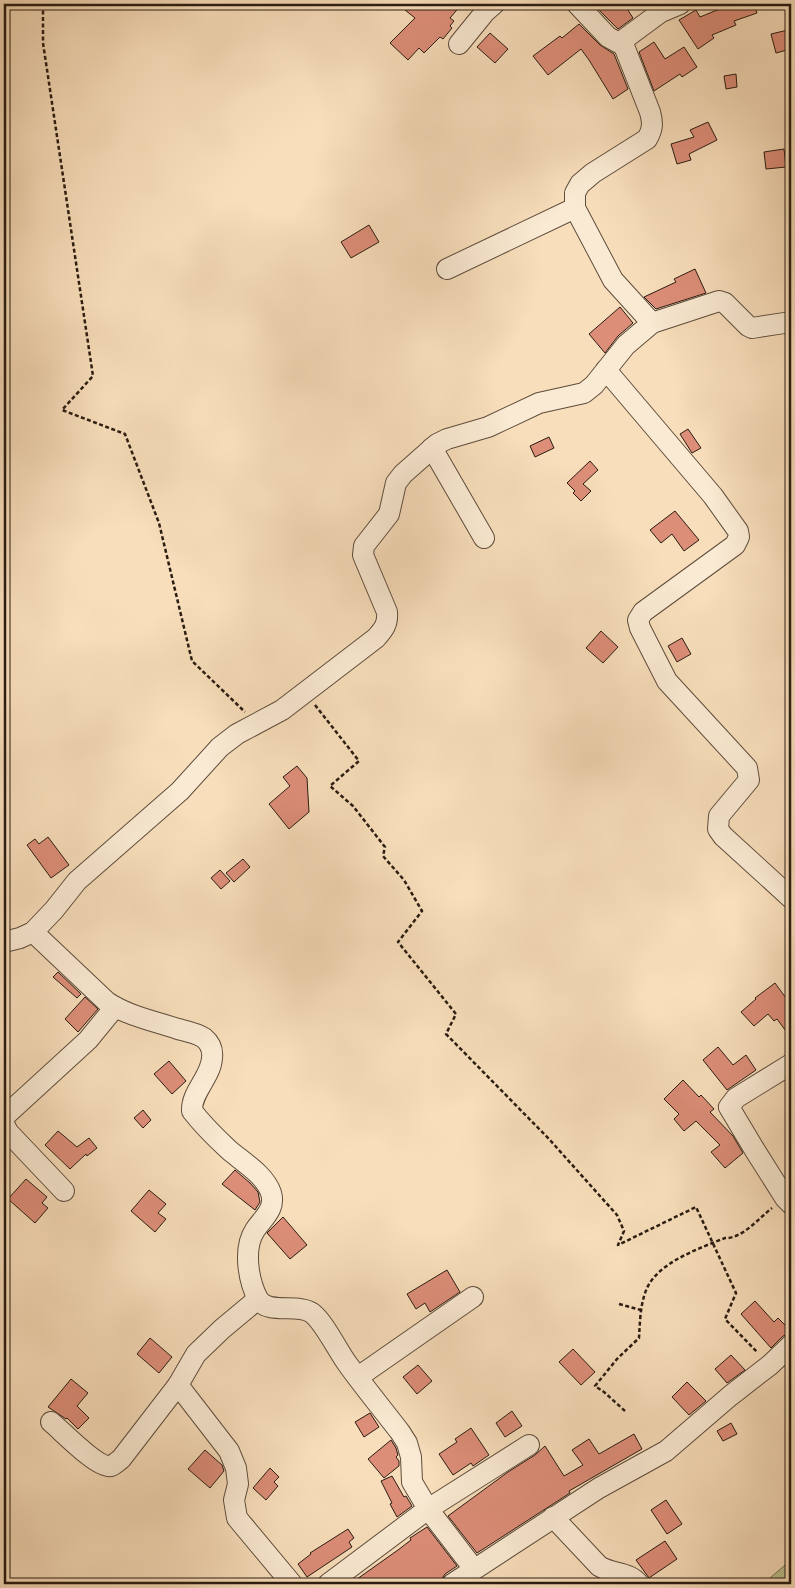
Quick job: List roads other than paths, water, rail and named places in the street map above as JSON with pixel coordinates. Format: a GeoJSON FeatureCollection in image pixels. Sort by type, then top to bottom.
{"type":"FeatureCollection","features":[{"type":"Feature","properties":{"kind":"street"},"geometry":{"type":"LineString","coordinates":[[459,44],[494,4]]}},
{"type":"Feature","properties":{"kind":"street"},"geometry":{"type":"LineString","coordinates":[[577,4],[615,42],[622,41],[660,8],[680,4]]}},
{"type":"Feature","properties":{"kind":"street"},"geometry":{"type":"LineString","coordinates":[[622,41],[653,124],[647,139],[593,173],[580,184],[575,193],[576,208],[614,280],[652,324]]}},
{"type":"Feature","properties":{"kind":"street"},"geometry":{"type":"LineString","coordinates":[[447,269],[576,208]]}},
{"type":"Feature","properties":{"kind":"street"},"geometry":{"type":"LineString","coordinates":[[4,942],[33,932],[54,910],[77,881],[180,791],[220,747],[259,717],[304,693],[376,638],[385,628],[388,612],[363,554],[364,546],[389,514],[396,483],[403,474],[432,448],[447,439],[488,427],[539,403],[584,393],[626,345],[652,324],[719,301],[724,303],[752,328],[791,322]]}},
{"type":"Feature","properties":{"kind":"street"},"geometry":{"type":"LineString","coordinates":[[606,370],[713,496],[738,531],[739,537],[735,544],[643,612],[638,620],[640,628],[667,681],[747,768],[749,780],[719,816],[718,829],[723,836],[791,898]]}},
{"type":"Feature","properties":{"kind":"street"},"geometry":{"type":"LineString","coordinates":[[432,448],[484,538]]}},
{"type":"Feature","properties":{"kind":"street"},"geometry":{"type":"LineString","coordinates":[[33,932],[107,1002],[128,1013],[200,1036],[210,1046],[212,1059],[208,1073],[193,1102],[192,1111],[229,1149],[255,1172],[270,1191],[273,1203],[266,1217],[254,1231],[248,1256],[248,1268],[258,1300],[268,1307],[300,1309],[314,1314],[349,1366],[407,1443],[411,1457],[410,1478],[412,1482],[428,1509],[474,1569]]}},
{"type":"Feature","properties":{"kind":"street"},"geometry":{"type":"LineString","coordinates":[[4,1118],[88,1040],[115,1007]]}},
{"type":"Feature","properties":{"kind":"street"},"geometry":{"type":"LineString","coordinates":[[788,1201],[729,1107],[736,1098],[791,1064]]}},
{"type":"Feature","properties":{"kind":"street"},"geometry":{"type":"LineString","coordinates":[[4,1124],[8,1132],[64,1191]]}},
{"type":"Feature","properties":{"kind":"street"},"geometry":{"type":"LineString","coordinates":[[358,1377],[473,1297]]}},
{"type":"Feature","properties":{"kind":"street"},"geometry":{"type":"LineString","coordinates":[[52,1422],[93,1458],[104,1466],[111,1466],[121,1459],[178,1386],[196,1354],[222,1329],[258,1300]]}},
{"type":"Feature","properties":{"kind":"street"},"geometry":{"type":"LineString","coordinates":[[452,1584],[599,1488],[666,1451],[730,1396],[770,1365],[791,1345]]}},
{"type":"Feature","properties":{"kind":"street"},"geometry":{"type":"LineString","coordinates":[[178,1386],[229,1451],[236,1468],[238,1484],[234,1500],[237,1518],[292,1584]]}},
{"type":"Feature","properties":{"kind":"street"},"geometry":{"type":"LineString","coordinates":[[328,1584],[428,1509],[529,1445]]}},
{"type":"Feature","properties":{"kind":"street"},"geometry":{"type":"LineString","coordinates":[[553,1517],[599,1566],[609,1572],[630,1576],[639,1584]]}}]}
